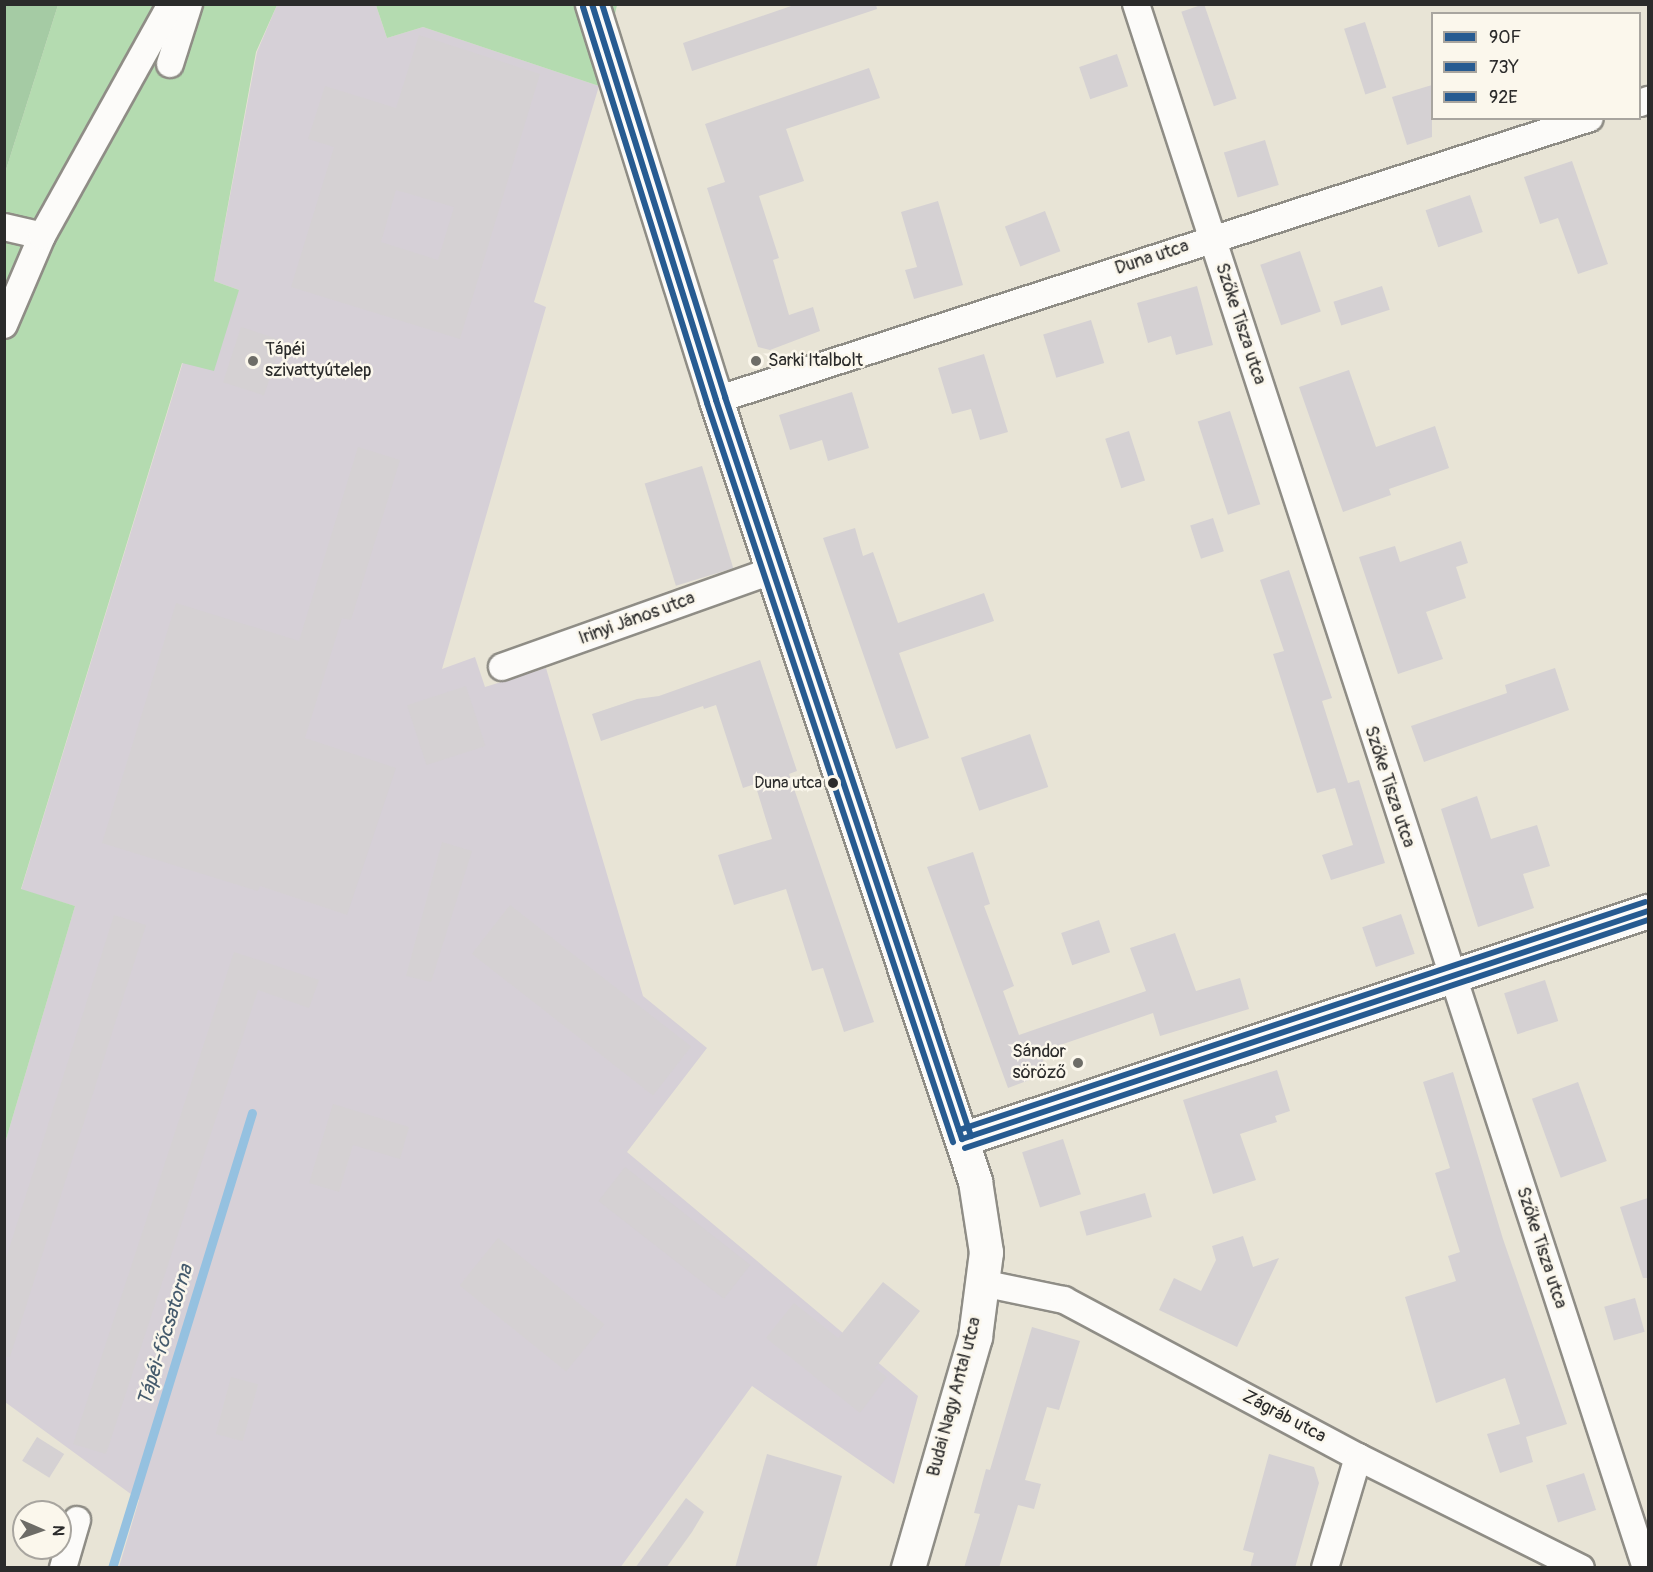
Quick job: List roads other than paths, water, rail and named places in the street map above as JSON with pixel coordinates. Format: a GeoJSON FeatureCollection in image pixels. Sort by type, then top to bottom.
{"type":"FeatureCollection","features":[{"type":"Feature","properties":{"kind":"main road"},"geometry":{"type":"LineString","coordinates":[[600,8],[716,400],[962,1138],[1648,911]]}},
{"type":"Feature","properties":{"kind":"main road","name":"Budai Nagy Antal utca"},"geometry":{"type":"LineString","coordinates":[[908,1568],[975,1337],[986,1252],[982,1224],[962,1138]]}},
{"type":"Feature","properties":{"kind":"street"},"geometry":{"type":"LineString","coordinates":[[4,325],[42,236],[171,4]]}},
{"type":"Feature","properties":{"kind":"street"},"geometry":{"type":"LineString","coordinates":[[170,64],[189,4]]}},
{"type":"Feature","properties":{"kind":"street","name":"Szőke Tisza utca"},"geometry":{"type":"LineString","coordinates":[[1136,4],[1451,977],[1646,1568]]}},
{"type":"Feature","properties":{"kind":"street","name":"Duna utca"},"geometry":{"type":"LineString","coordinates":[[716,400],[1212,238],[1584,120]]}},
{"type":"Feature","properties":{"kind":"street"},"geometry":{"type":"LineString","coordinates":[[4,227],[42,236]]}},
{"type":"Feature","properties":{"kind":"street","name":"Irinyi János utca"},"geometry":{"type":"LineString","coordinates":[[502,668],[772,571]]}},
{"type":"Feature","properties":{"kind":"street","name":"Zágráb utca"},"geometry":{"type":"LineString","coordinates":[[982,1283],[1064,1300],[1358,1457],[1581,1568]]}},
{"type":"Feature","properties":{"kind":"street"},"geometry":{"type":"LineString","coordinates":[[1325,1568],[1358,1457]]}},
{"type":"Feature","properties":{"kind":"street"},"geometry":{"type":"LineString","coordinates":[[63,1568],[77,1520]]}},
{"type":"Feature","properties":{"kind":"waterway","name":"Tápéi-főcsatorna"},"geometry":{"type":"LineString","coordinates":[[112,1568],[252,1113]]}},
{"type":"Feature","properties":{"kind":"place","name":"Tápéi szivattyútelep"},"geometry":{"type":"Point","coordinates":[253,361]}},
{"type":"Feature","properties":{"kind":"place","name":"Sarki Italbolt"},"geometry":{"type":"Point","coordinates":[756,361]}},
{"type":"Feature","properties":{"kind":"place","name":"Duna utca"},"geometry":{"type":"Point","coordinates":[833,783]}},
{"type":"Feature","properties":{"kind":"place","name":"Sándor söröző"},"geometry":{"type":"Point","coordinates":[1078,1063]}}]}
